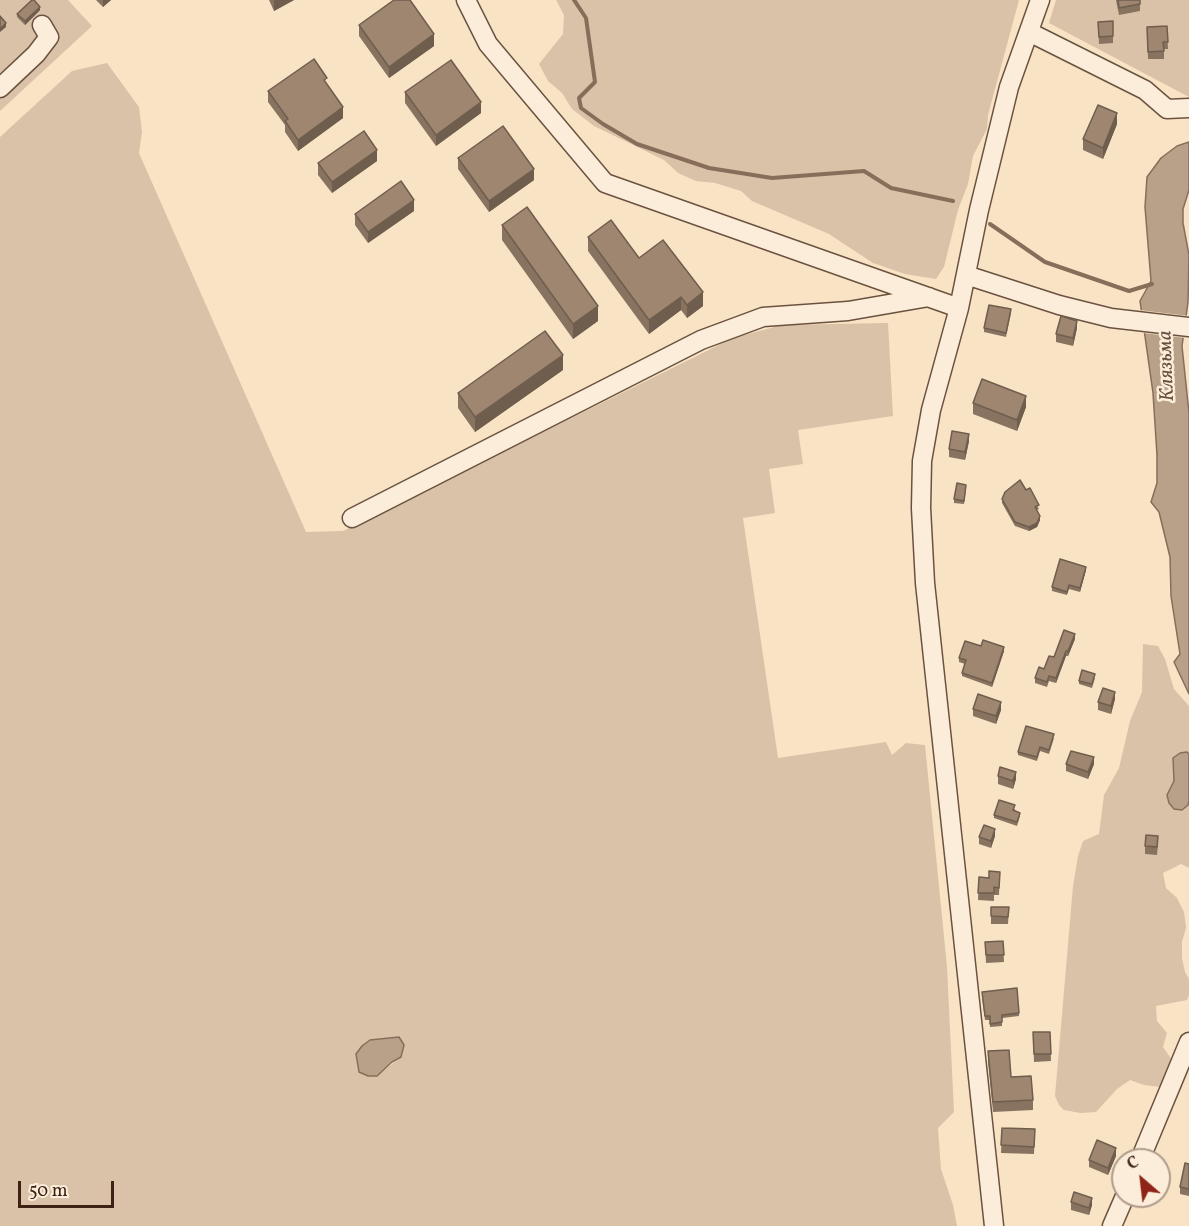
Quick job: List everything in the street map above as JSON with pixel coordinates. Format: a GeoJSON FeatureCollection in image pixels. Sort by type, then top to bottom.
{"type":"FeatureCollection","features":[{"type":"Feature","properties":{"kind":"street"},"geometry":{"type":"LineString","coordinates":[[466,0],[488,44],[605,183],[959,308]]}},
{"type":"Feature","properties":{"kind":"street"},"geometry":{"type":"LineString","coordinates":[[994,1226],[925,583],[921,508],[922,461],[932,410],[959,308],[1009,87],[1040,0]]}},
{"type":"Feature","properties":{"kind":"street"},"geometry":{"type":"LineString","coordinates":[[0,88],[36,54],[49,37],[42,25]]}},
{"type":"Feature","properties":{"kind":"street"},"geometry":{"type":"LineString","coordinates":[[1029,32],[1145,90],[1167,109],[1189,108]]}},
{"type":"Feature","properties":{"kind":"street"},"geometry":{"type":"LineString","coordinates":[[966,275],[1059,305],[1111,318],[1189,327]]}},
{"type":"Feature","properties":{"kind":"street"},"geometry":{"type":"LineString","coordinates":[[352,518],[700,340],[763,317],[848,311],[928,297]]}},
{"type":"Feature","properties":{"kind":"street"},"geometry":{"type":"LineString","coordinates":[[1145,1148],[1189,1042]]}},
{"type":"Feature","properties":{"kind":"street"},"geometry":{"type":"LineString","coordinates":[[1112,1226],[1120,1208]]}},
{"type":"Feature","properties":{"kind":"shaded area"},"geometry":{"type":"Polygon","coordinates":[[[0,0],[68,0],[92,26],[0,111],[0,0]]]}},
{"type":"Feature","properties":{"kind":"shaded area"},"geometry":{"type":"Polygon","coordinates":[[[556,0],[1019,0],[988,115],[987,129],[973,156],[968,184],[958,210],[944,267],[936,279],[905,274],[873,263],[829,234],[752,201],[741,191],[715,183],[696,181],[678,173],[664,160],[594,126],[572,109],[562,93],[548,81],[539,64],[563,34],[564,15],[556,0]]]}},
{"type":"Feature","properties":{"kind":"shaded area"},"geometry":{"type":"Polygon","coordinates":[[[1056,0],[1189,0],[1189,97],[1049,23],[1056,0]]]}},
{"type":"Feature","properties":{"kind":"shaded area"},"geometry":{"type":"Polygon","coordinates":[[[107,63],[139,107],[142,132],[139,153],[306,532],[343,531],[733,338],[782,325],[888,323],[893,416],[798,430],[803,464],[769,469],[775,513],[743,518],[778,758],[886,742],[892,755],[906,743],[925,745],[947,967],[954,1112],[938,1128],[941,1169],[953,1205],[957,1226],[0,1226],[0,137],[72,71],[107,63]],[[380,1038],[356,1054],[359,1072],[377,1076],[401,1057],[403,1053],[390,1038],[380,1038]]]}},
{"type":"Feature","properties":{"kind":"shaded area"},"geometry":{"type":"Polygon","coordinates":[[[1143,644],[1158,646],[1165,659],[1174,689],[1189,706],[1189,754],[1187,752],[1173,758],[1174,781],[1171,788],[1188,805],[1189,801],[1189,868],[1181,864],[1163,873],[1166,888],[1177,898],[1184,912],[1186,928],[1182,942],[1182,958],[1189,979],[1189,995],[1187,1000],[1156,1006],[1157,1021],[1167,1033],[1163,1047],[1172,1060],[1171,1076],[1160,1087],[1130,1080],[1117,1089],[1096,1112],[1080,1113],[1064,1110],[1055,1096],[1073,886],[1083,841],[1099,834],[1104,795],[1119,768],[1130,721],[1142,692],[1143,644]]]}},
{"type":"Feature","properties":{"kind":"water","name":"Клязьма"},"geometry":{"type":"Polygon","coordinates":[[[1189,142],[1189,190],[1183,209],[1183,223],[1189,255],[1188,302],[1182,346],[1189,413],[1189,694],[1174,662],[1180,654],[1171,596],[1170,557],[1159,512],[1151,502],[1157,483],[1157,455],[1153,393],[1140,301],[1151,281],[1145,207],[1147,177],[1161,158],[1177,146],[1189,142]]]}},
{"type":"Feature","properties":{"kind":"water"},"geometry":{"type":"Polygon","coordinates":[[[1180,753],[1189,754],[1189,801],[1182,810],[1174,809],[1167,795],[1174,781],[1173,758],[1180,753]]]}},
{"type":"Feature","properties":{"kind":"water"},"geometry":{"type":"Polygon","coordinates":[[[399,1037],[404,1045],[401,1057],[377,1076],[368,1076],[359,1072],[356,1054],[362,1046],[370,1040],[399,1037]]]}},
{"type":"Feature","properties":{"kind":"pier"},"geometry":{"type":"Polygon","coordinates":[[[1139,310],[1189,316],[1186,338],[1143,333],[1139,310]]]}},
{"type":"Feature","properties":{"kind":"building"},"geometry":{"type":"Polygon","coordinates":[[[32,0],[40,7],[25,21],[17,14],[32,0]]]}},
{"type":"Feature","properties":{"kind":"building"},"geometry":{"type":"Polygon","coordinates":[[[394,0],[410,0],[434,34],[389,67],[359,25],[394,0]]]}},
{"type":"Feature","properties":{"kind":"building"},"geometry":{"type":"Polygon","coordinates":[[[1118,0],[1140,0],[1140,4],[1119,8],[1118,0]]]}},
{"type":"Feature","properties":{"kind":"building"},"geometry":{"type":"Polygon","coordinates":[[[0,16],[6,23],[0,29],[0,16]]]}},
{"type":"Feature","properties":{"kind":"building"},"geometry":{"type":"Polygon","coordinates":[[[1113,21],[1113,36],[1099,37],[1098,22],[1113,21]]]}},
{"type":"Feature","properties":{"kind":"building"},"geometry":{"type":"Polygon","coordinates":[[[1167,26],[1168,42],[1163,42],[1164,51],[1148,52],[1147,27],[1167,26]]]}},
{"type":"Feature","properties":{"kind":"building"},"geometry":{"type":"Polygon","coordinates":[[[314,59],[327,78],[324,80],[343,107],[298,140],[285,121],[288,119],[268,91],[314,59]]]}},
{"type":"Feature","properties":{"kind":"building"},"geometry":{"type":"Polygon","coordinates":[[[451,60],[481,102],[436,135],[405,92],[451,60]]]}},
{"type":"Feature","properties":{"kind":"building"},"geometry":{"type":"Polygon","coordinates":[[[1098,105],[1117,113],[1103,148],[1083,139],[1098,105]]]}},
{"type":"Feature","properties":{"kind":"building"},"geometry":{"type":"Polygon","coordinates":[[[503,126],[534,169],[489,201],[458,158],[503,126]]]}},
{"type":"Feature","properties":{"kind":"building"},"geometry":{"type":"Polygon","coordinates":[[[364,131],[377,150],[332,182],[318,163],[364,131]]]}},
{"type":"Feature","properties":{"kind":"building"},"geometry":{"type":"Polygon","coordinates":[[[401,181],[414,200],[368,232],[355,214],[401,181]]]}},
{"type":"Feature","properties":{"kind":"building"},"geometry":{"type":"Polygon","coordinates":[[[527,207],[598,306],[573,324],[502,225],[527,207]]]}},
{"type":"Feature","properties":{"kind":"building"},"geometry":{"type":"Polygon","coordinates":[[[611,220],[639,258],[663,240],[703,292],[687,305],[681,297],[649,320],[588,237],[611,220]]]}},
{"type":"Feature","properties":{"kind":"building"},"geometry":{"type":"Polygon","coordinates":[[[989,305],[1011,309],[1006,333],[984,328],[989,305]]]}},
{"type":"Feature","properties":{"kind":"building"},"geometry":{"type":"Polygon","coordinates":[[[1061,316],[1077,321],[1073,338],[1056,334],[1061,316]]]}},
{"type":"Feature","properties":{"kind":"building"},"geometry":{"type":"Polygon","coordinates":[[[545,331],[563,355],[475,417],[458,393],[545,331]]]}},
{"type":"Feature","properties":{"kind":"building"},"geometry":{"type":"Polygon","coordinates":[[[982,379],[1026,396],[1017,420],[973,403],[982,379]]]}},
{"type":"Feature","properties":{"kind":"building"},"geometry":{"type":"Polygon","coordinates":[[[952,431],[969,434],[965,452],[949,449],[952,431]]]}},
{"type":"Feature","properties":{"kind":"building"},"geometry":{"type":"Polygon","coordinates":[[[1020,480],[1026,490],[1030,488],[1039,505],[1035,507],[1040,516],[1037,523],[1029,527],[1015,522],[1002,499],[1005,492],[1020,480]]]}},
{"type":"Feature","properties":{"kind":"building"},"geometry":{"type":"Polygon","coordinates":[[[957,483],[966,485],[964,501],[954,499],[957,483]]]}},
{"type":"Feature","properties":{"kind":"building"},"geometry":{"type":"Polygon","coordinates":[[[1060,559],[1086,567],[1080,588],[1069,585],[1067,592],[1052,587],[1060,559]]]}},
{"type":"Feature","properties":{"kind":"building"},"geometry":{"type":"Polygon","coordinates":[[[1064,630],[1075,634],[1056,678],[1049,676],[1047,682],[1035,678],[1039,667],[1044,669],[1049,656],[1054,657],[1064,630]]]}},
{"type":"Feature","properties":{"kind":"building"},"geometry":{"type":"Polygon","coordinates":[[[983,640],[1004,647],[992,683],[962,673],[966,660],[959,658],[965,641],[981,646],[983,640]]]}},
{"type":"Feature","properties":{"kind":"building"},"geometry":{"type":"Polygon","coordinates":[[[1082,670],[1095,674],[1092,684],[1079,681],[1082,670]]]}},
{"type":"Feature","properties":{"kind":"building"},"geometry":{"type":"Polygon","coordinates":[[[1103,688],[1115,692],[1111,706],[1098,702],[1103,688]]]}},
{"type":"Feature","properties":{"kind":"building"},"geometry":{"type":"Polygon","coordinates":[[[978,694],[1001,702],[996,716],[973,709],[978,694]]]}},
{"type":"Feature","properties":{"kind":"building"},"geometry":{"type":"Polygon","coordinates":[[[1026,726],[1054,734],[1049,750],[1040,747],[1037,757],[1018,752],[1026,726]]]}},
{"type":"Feature","properties":{"kind":"building"},"geometry":{"type":"Polygon","coordinates":[[[1071,751],[1094,757],[1088,772],[1066,764],[1071,751]]]}},
{"type":"Feature","properties":{"kind":"building"},"geometry":{"type":"Polygon","coordinates":[[[1000,767],[1016,772],[1013,781],[998,776],[1000,767]]]}},
{"type":"Feature","properties":{"kind":"building"},"geometry":{"type":"Polygon","coordinates":[[[999,800],[1015,805],[1013,810],[1020,813],[1017,822],[994,815],[999,800]]]}},
{"type":"Feature","properties":{"kind":"building"},"geometry":{"type":"Polygon","coordinates":[[[984,825],[995,829],[991,841],[979,837],[984,825]]]}},
{"type":"Feature","properties":{"kind":"building"},"geometry":{"type":"Polygon","coordinates":[[[1146,835],[1158,836],[1157,847],[1145,846],[1146,835]]]}},
{"type":"Feature","properties":{"kind":"building"},"geometry":{"type":"Polygon","coordinates":[[[989,871],[1000,872],[999,888],[994,887],[994,893],[978,893],[979,877],[989,878],[989,871]]]}},
{"type":"Feature","properties":{"kind":"building"},"geometry":{"type":"Polygon","coordinates":[[[991,907],[1009,907],[1008,917],[991,916],[991,907]]]}},
{"type":"Feature","properties":{"kind":"building"},"geometry":{"type":"Polygon","coordinates":[[[1003,941],[1004,955],[986,955],[985,942],[1003,941]]]}},
{"type":"Feature","properties":{"kind":"building"},"geometry":{"type":"Polygon","coordinates":[[[1017,988],[1019,1013],[1002,1015],[1002,1022],[990,1024],[990,1016],[985,1016],[982,992],[1017,988]]]}},
{"type":"Feature","properties":{"kind":"building"},"geometry":{"type":"Polygon","coordinates":[[[1033,1032],[1050,1032],[1051,1054],[1034,1054],[1033,1032]]]}},
{"type":"Feature","properties":{"kind":"building"},"geometry":{"type":"Polygon","coordinates":[[[1009,1050],[1011,1077],[1031,1076],[1033,1100],[993,1102],[988,1051],[1009,1050]]]}},
{"type":"Feature","properties":{"kind":"building"},"geometry":{"type":"Polygon","coordinates":[[[1002,1128],[1035,1129],[1034,1147],[1001,1145],[1002,1128]]]}},
{"type":"Feature","properties":{"kind":"building"},"geometry":{"type":"Polygon","coordinates":[[[1097,1140],[1116,1148],[1111,1148],[1111,1160],[1108,1168],[1089,1160],[1097,1140]]]}},
{"type":"Feature","properties":{"kind":"building"},"geometry":{"type":"Polygon","coordinates":[[[1185,1163],[1189,1164],[1189,1189],[1180,1187],[1185,1163]]]}},
{"type":"Feature","properties":{"kind":"building"},"geometry":{"type":"Polygon","coordinates":[[[1074,1192],[1092,1198],[1089,1208],[1071,1202],[1074,1192]]]}},
{"type":"Feature","properties":{"kind":"waterway"},"geometry":{"type":"LineString","coordinates":[[574,0],[586,18],[595,82],[579,98],[581,108],[637,144],[709,168],[772,178],[864,171],[891,188],[953,201]]}},
{"type":"Feature","properties":{"kind":"waterway"},"geometry":{"type":"LineString","coordinates":[[990,224],[1045,262],[1129,291],[1152,284]]}}]}
